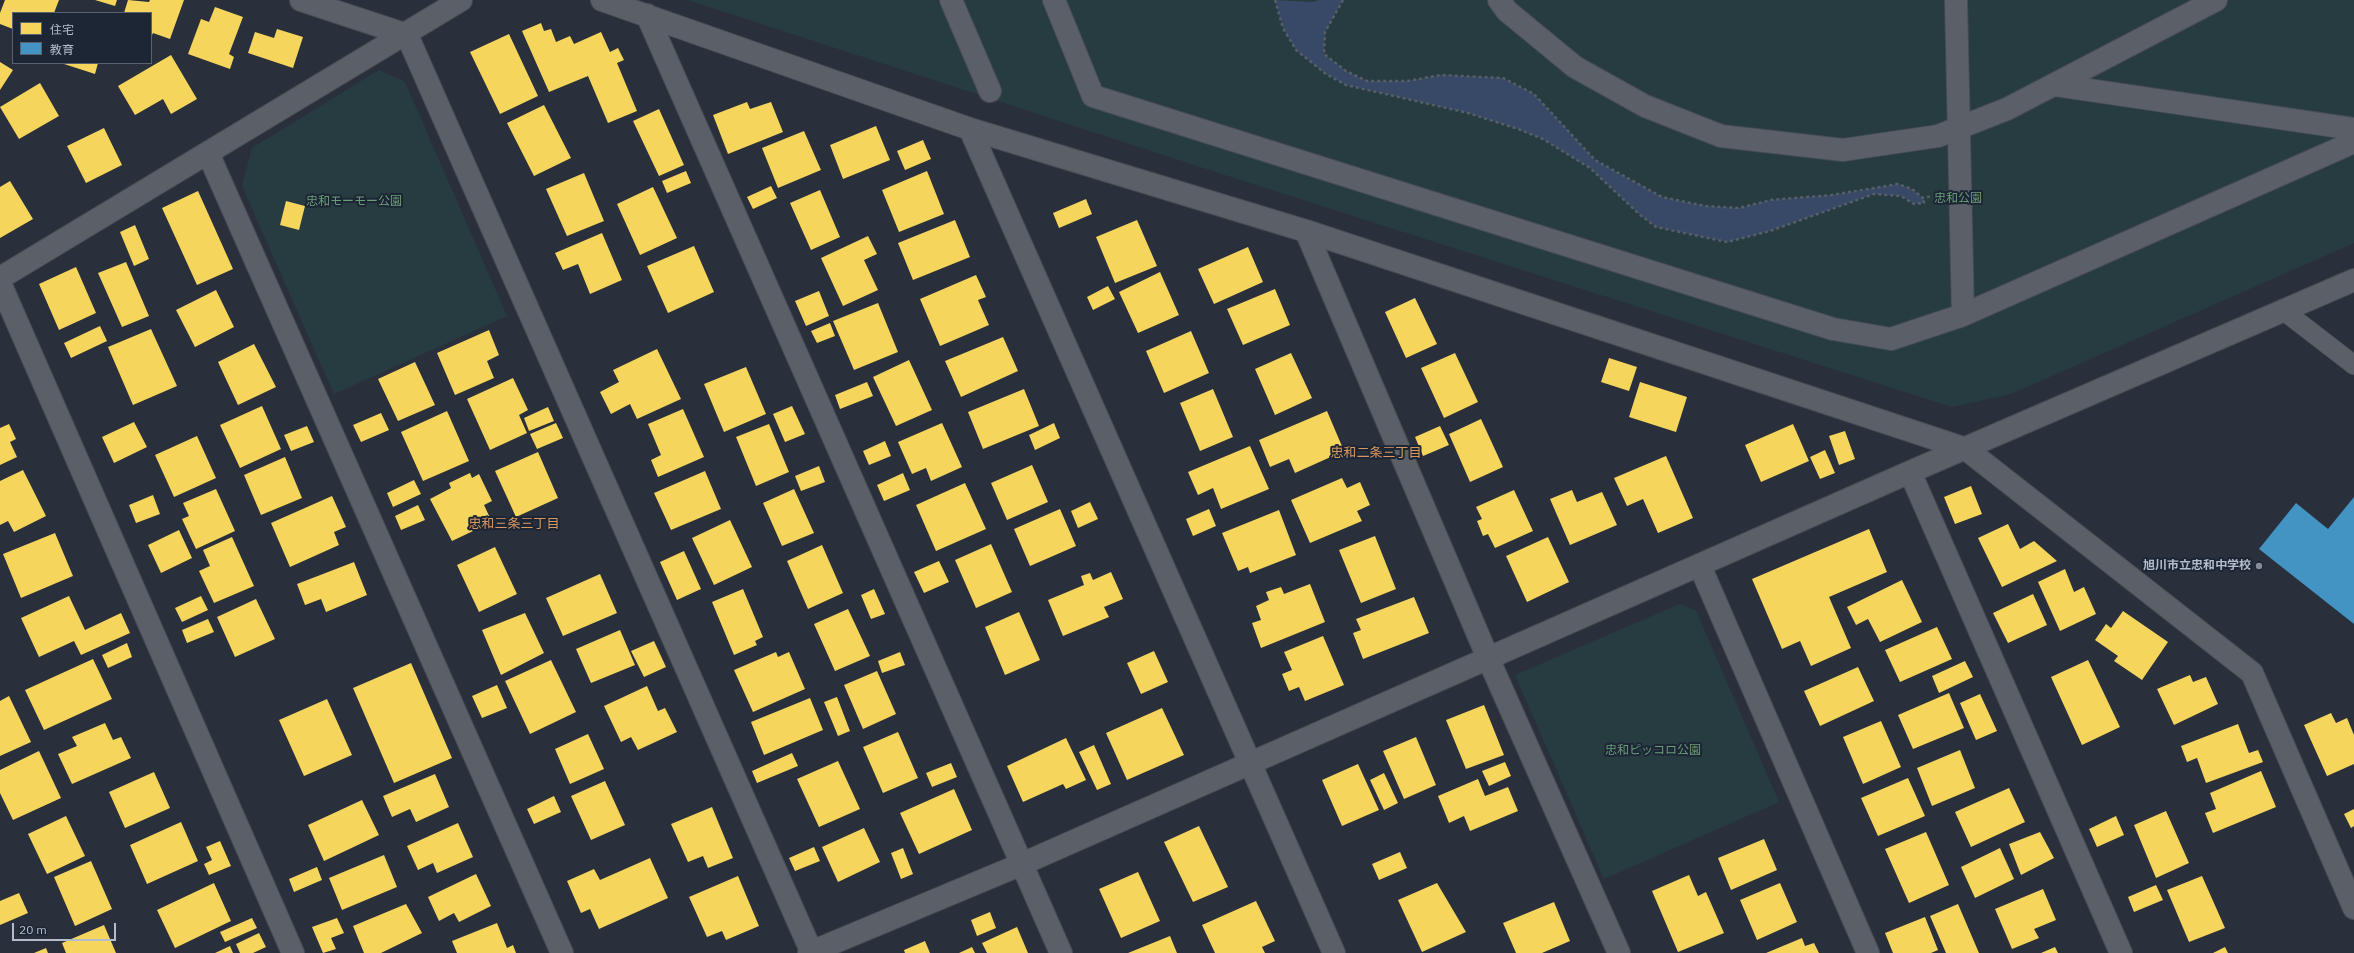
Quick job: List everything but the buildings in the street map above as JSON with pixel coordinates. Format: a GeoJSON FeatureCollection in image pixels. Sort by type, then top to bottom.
{"type":"FeatureCollection","features":[{"type":"Feature","properties":{"kind":"street"},"geometry":{"type":"LineString","coordinates":[[301,0],[407,35],[811,953],[1022,864],[1910,472],[2354,280]]}},
{"type":"Feature","properties":{"kind":"street"},"geometry":{"type":"LineString","coordinates":[[0,278],[407,35],[461,0]]}},
{"type":"Feature","properties":{"kind":"street"},"geometry":{"type":"LineString","coordinates":[[602,0],[970,129],[1306,230],[1966,449],[2252,673],[2354,908]]}},
{"type":"Feature","properties":{"kind":"street"},"geometry":{"type":"LineString","coordinates":[[1054,0],[1093,96],[1833,329],[1891,339],[1963,315],[2354,142]]}},
{"type":"Feature","properties":{"kind":"street"},"geometry":{"type":"LineString","coordinates":[[1499,0],[1507,11],[1574,67],[1645,106],[1721,136],[1843,150],[1938,136],[2007,109],[2216,0]]}},
{"type":"Feature","properties":{"kind":"street"},"geometry":{"type":"LineString","coordinates":[[1956,0],[1963,315]]}},
{"type":"Feature","properties":{"kind":"street"},"geometry":{"type":"LineString","coordinates":[[957,2],[990,91]]}},
{"type":"Feature","properties":{"kind":"street"},"geometry":{"type":"LineString","coordinates":[[647,16],[1061,953]]}},
{"type":"Feature","properties":{"kind":"street"},"geometry":{"type":"LineString","coordinates":[[2055,84],[2354,129]]}},
{"type":"Feature","properties":{"kind":"street"},"geometry":{"type":"LineString","coordinates":[[970,129],[1334,953]]}},
{"type":"Feature","properties":{"kind":"street"},"geometry":{"type":"LineString","coordinates":[[208,153],[562,953]]}},
{"type":"Feature","properties":{"kind":"street"},"geometry":{"type":"LineString","coordinates":[[1306,230],[1488,658],[1618,953]]}},
{"type":"Feature","properties":{"kind":"street"},"geometry":{"type":"LineString","coordinates":[[0,283],[293,953]]}},
{"type":"Feature","properties":{"kind":"street"},"geometry":{"type":"LineString","coordinates":[[1910,472],[2121,953]]}},
{"type":"Feature","properties":{"kind":"street"},"geometry":{"type":"LineString","coordinates":[[1700,566],[1868,953]]}},
{"type":"Feature","properties":{"kind":"lane"},"geometry":{"type":"LineString","coordinates":[[2284,311],[2354,365]]}},
{"type":"Feature","properties":{"kind":"path"},"geometry":{"type":"LineString","coordinates":[[1274,0],[1284,28],[1296,50],[1326,74],[1346,85],[1468,113],[1518,129],[1543,139],[1590,168],[1639,214],[1656,227],[1726,242],[1770,231],[1874,194],[1901,196],[1914,204],[1924,203],[1923,198],[1912,190],[1898,184],[1832,195],[1771,200],[1739,208],[1705,206],[1662,197],[1595,160],[1534,94],[1503,78],[1441,75],[1407,81],[1367,81],[1346,71],[1324,54],[1325,32],[1343,0]]}},
{"type":"Feature","properties":{"kind":"green space","name":"忠和公園"},"geometry":{"type":"Polygon","coordinates":[[[688,0],[2354,0],[2354,243],[2011,394],[1952,407],[1228,176],[688,0]]]}},
{"type":"Feature","properties":{"kind":"green space","name":"忠和モーモー公園"},"geometry":{"type":"Polygon","coordinates":[[[379,70],[405,82],[507,316],[334,394],[242,186],[252,148],[379,70]]]}},
{"type":"Feature","properties":{"kind":"green space","name":"忠和ピッコロ公園"},"geometry":{"type":"Polygon","coordinates":[[[1680,604],[1696,611],[1779,802],[1604,879],[1515,675],[1680,604]]]}},
{"type":"Feature","properties":{"kind":"water"},"geometry":{"type":"Polygon","coordinates":[[[1275,0],[1313,2],[1319,0],[1343,0],[1325,32],[1324,54],[1346,71],[1367,81],[1407,81],[1441,75],[1503,78],[1534,94],[1595,160],[1662,197],[1705,206],[1739,208],[1771,200],[1832,195],[1898,184],[1912,189],[1923,198],[1924,203],[1914,204],[1901,196],[1874,194],[1770,231],[1727,242],[1656,227],[1639,214],[1590,168],[1543,139],[1518,129],[1468,113],[1346,85],[1326,74],[1296,50],[1283,28],[1275,0]]]}},
{"type":"Feature","properties":{"kind":"place","name":"旭川市立忠和中学校"},"geometry":{"type":"Point","coordinates":[2259,566]}},
{"type":"Feature","properties":{"kind":"district","name":"忠和二条三丁目"},"geometry":{"type":"Point","coordinates":[1376,453]}},
{"type":"Feature","properties":{"kind":"district","name":"忠和三条三丁目"},"geometry":{"type":"Point","coordinates":[514,524]}}]}
